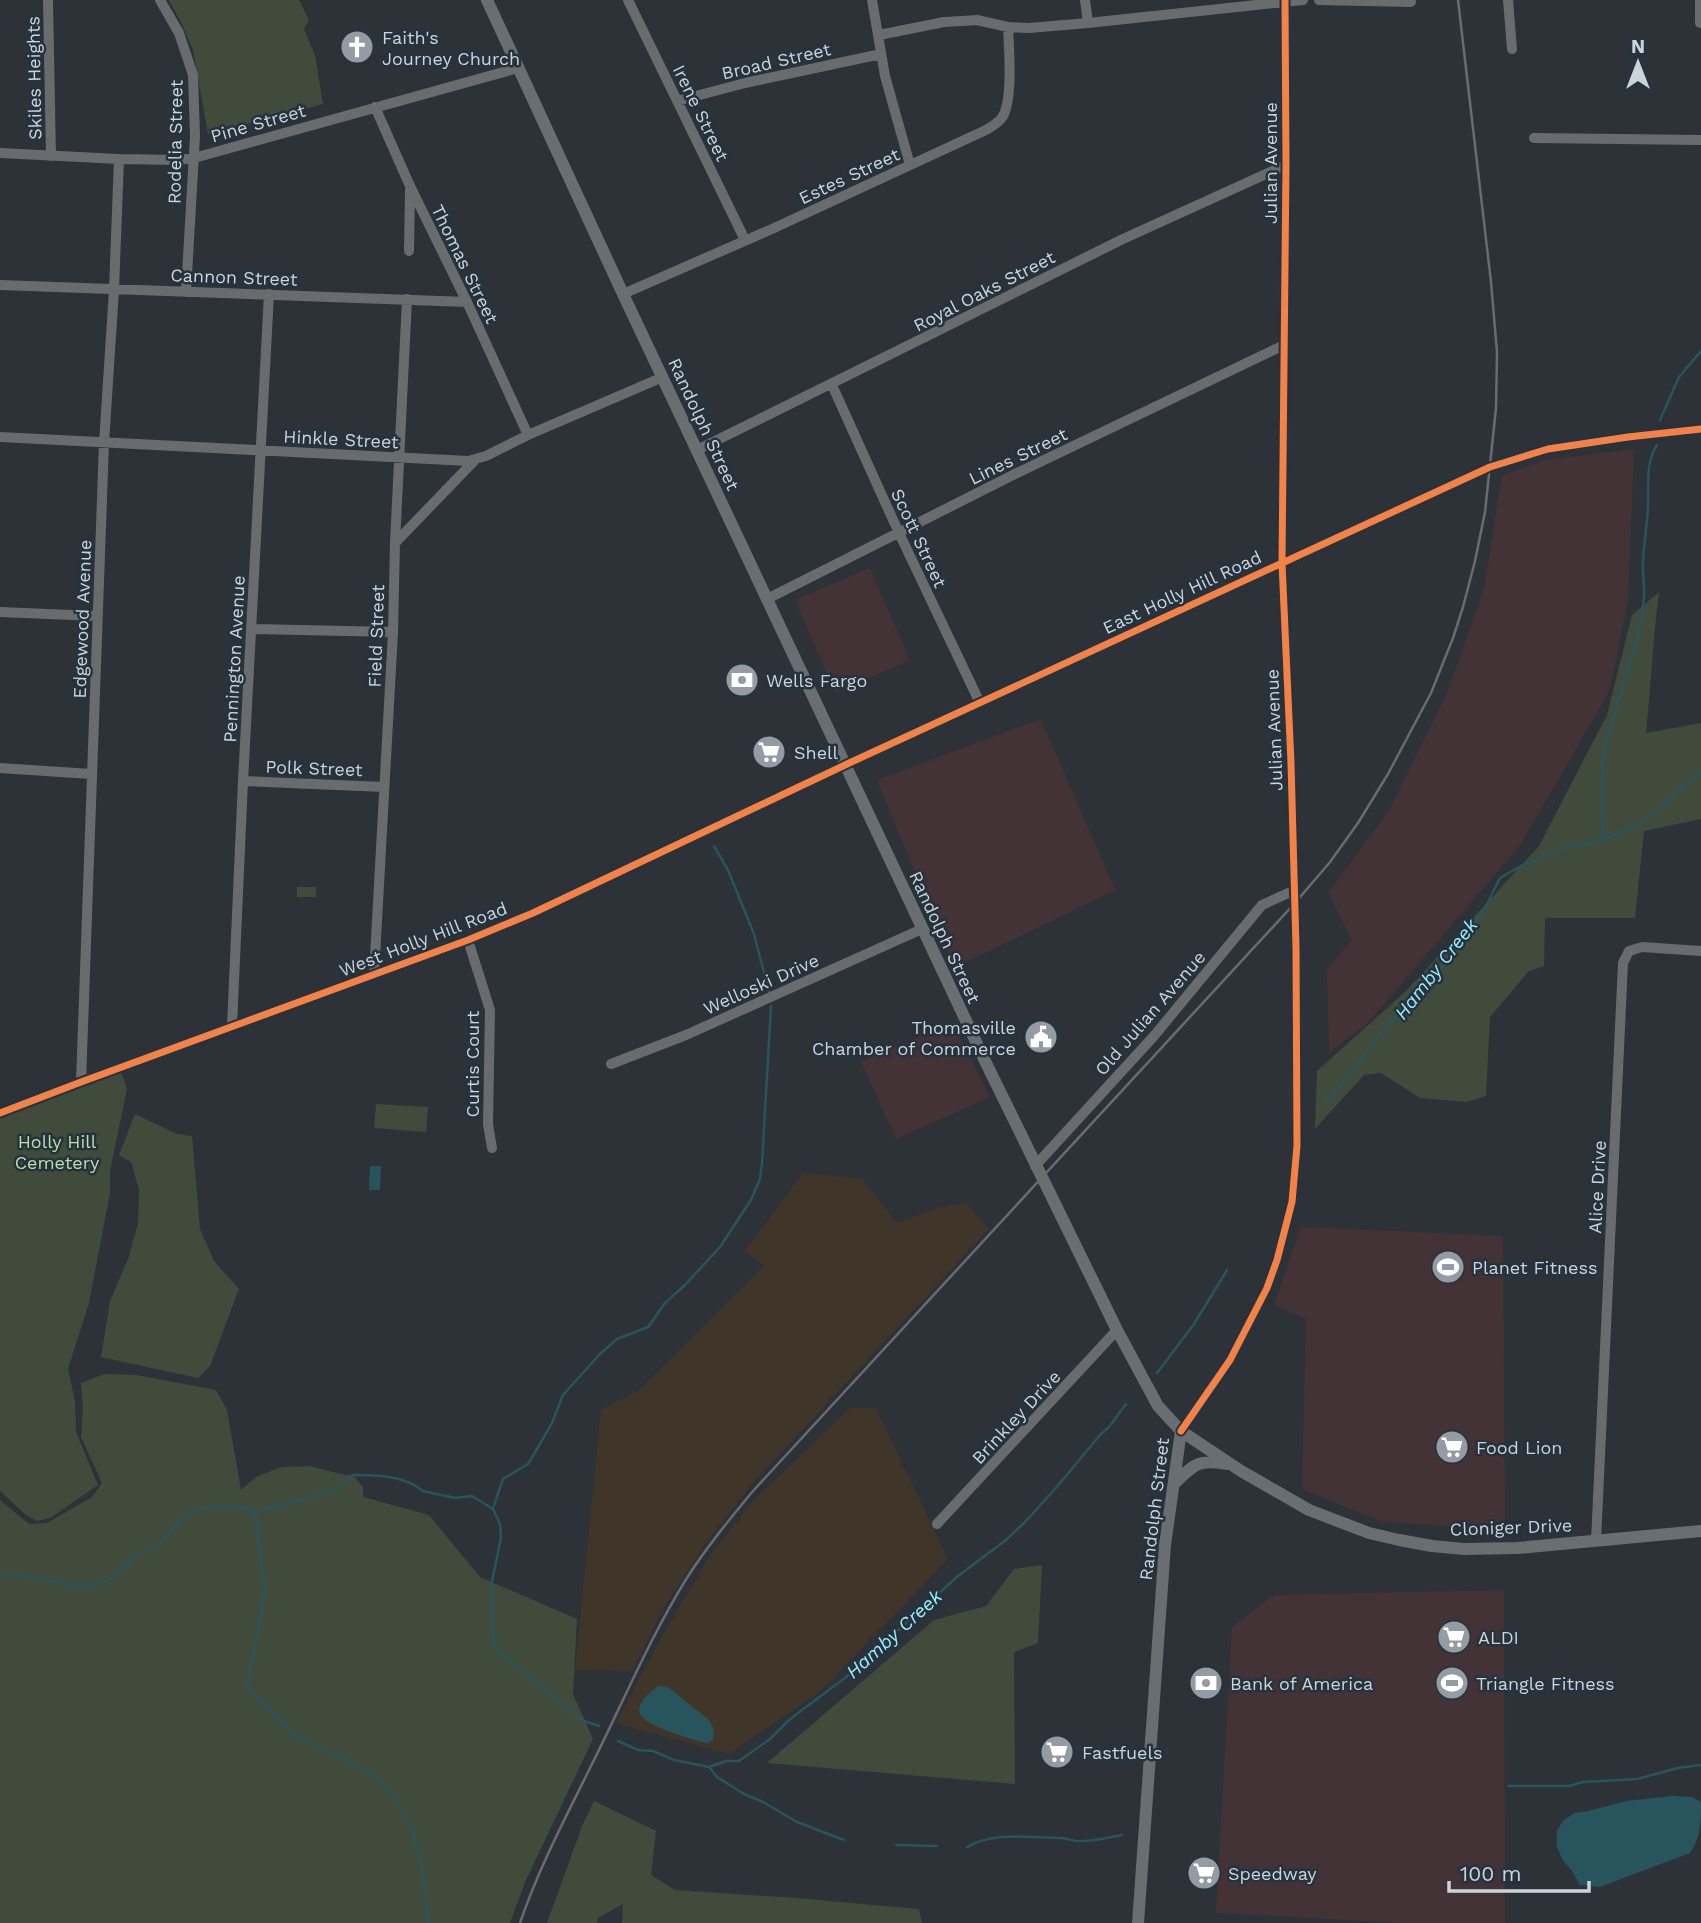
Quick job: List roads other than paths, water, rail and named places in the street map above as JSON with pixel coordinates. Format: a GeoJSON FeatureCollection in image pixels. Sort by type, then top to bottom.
{"type":"FeatureCollection","features":[{"type":"Feature","properties":{"kind":"main road","name":"Randolph Street"},"geometry":{"type":"LineString","coordinates":[[487,0],[1035,1166],[1158,1406],[1181,1431],[1165,1545],[1138,1923]]}},
{"type":"Feature","properties":{"kind":"main road","name":"Cloniger Drive"},"geometry":{"type":"LineString","coordinates":[[1181,1431],[1231,1465],[1309,1510],[1369,1533],[1399,1540],[1464,1549],[1517,1548],[1701,1531]]}},
{"type":"Feature","properties":{"kind":"main road"},"geometry":{"type":"LineString","coordinates":[[1174,1484],[1198,1463],[1217,1462],[1231,1465]]}},
{"type":"Feature","properties":{"kind":"street","name":"Skiles Heights"},"geometry":{"type":"LineString","coordinates":[[48,0],[51,156]]}},
{"type":"Feature","properties":{"kind":"street","name":"Rodelia Street"},"geometry":{"type":"LineString","coordinates":[[160,0],[179,33],[194,75],[194,158],[186,292]]}},
{"type":"Feature","properties":{"kind":"street","name":"Irene Street"},"geometry":{"type":"LineString","coordinates":[[628,0],[744,240]]}},
{"type":"Feature","properties":{"kind":"street"},"geometry":{"type":"LineString","coordinates":[[872,0],[888,88],[910,165]]}},
{"type":"Feature","properties":{"kind":"street"},"geometry":{"type":"LineString","coordinates":[[1085,0],[1088,23]]}},
{"type":"Feature","properties":{"kind":"street"},"geometry":{"type":"LineString","coordinates":[[879,35],[944,22],[990,22],[1008,27],[1088,23],[1303,0]]}},
{"type":"Feature","properties":{"kind":"street"},"geometry":{"type":"LineString","coordinates":[[1319,0],[1411,2]]}},
{"type":"Feature","properties":{"kind":"street"},"geometry":{"type":"LineString","coordinates":[[1508,0],[1512,49]]}},
{"type":"Feature","properties":{"kind":"street"},"geometry":{"type":"LineString","coordinates":[[1700,0],[1700,23]]}},
{"type":"Feature","properties":{"kind":"street","name":"Julian Avenue"},"geometry":{"type":"LineString","coordinates":[[1181,1431],[1230,1360],[1267,1287],[1292,1202],[1297,1146],[1295,890],[1282,563],[1285,1]]}},
{"type":"Feature","properties":{"kind":"street","name":"Estes Street"},"geometry":{"type":"LineString","coordinates":[[623,294],[806,214],[997,123],[1007,105],[1008,27]]}},
{"type":"Feature","properties":{"kind":"street","name":"Broad Street"},"geometry":{"type":"LineString","coordinates":[[677,101],[745,83],[881,54]]}},
{"type":"Feature","properties":{"kind":"street","name":"Pine Street"},"geometry":{"type":"LineString","coordinates":[[0,153],[119,159],[194,158],[518,68]]}},
{"type":"Feature","properties":{"kind":"street","name":"Thomas Street"},"geometry":{"type":"LineString","coordinates":[[375,107],[528,435]]}},
{"type":"Feature","properties":{"kind":"street"},"geometry":{"type":"LineString","coordinates":[[1534,138],[1701,140]]}},
{"type":"Feature","properties":{"kind":"street","name":"Edgewood Avenue"},"geometry":{"type":"LineString","coordinates":[[81,1082],[104,443],[119,159]]}},
{"type":"Feature","properties":{"kind":"street","name":"Royal Oaks Street"},"geometry":{"type":"LineString","coordinates":[[697,450],[1123,239],[1286,165]]}},
{"type":"Feature","properties":{"kind":"street"},"geometry":{"type":"LineString","coordinates":[[410,186],[410,251]]}},
{"type":"Feature","properties":{"kind":"street","name":"Cannon Street"},"geometry":{"type":"LineString","coordinates":[[0,285],[467,302]]}},
{"type":"Feature","properties":{"kind":"street","name":"Pennington Avenue"},"geometry":{"type":"LineString","coordinates":[[232,1027],[269,294]]}},
{"type":"Feature","properties":{"kind":"street","name":"Field Street"},"geometry":{"type":"LineString","coordinates":[[374,975],[393,632],[407,299]]}},
{"type":"Feature","properties":{"kind":"street","name":"Lines Street"},"geometry":{"type":"LineString","coordinates":[[767,598],[1017,473],[1284,345]]}},
{"type":"Feature","properties":{"kind":"street","name":"Hinkle Street"},"geometry":{"type":"LineString","coordinates":[[0,437],[475,460],[663,376]]}},
{"type":"Feature","properties":{"kind":"street","name":"Scott Street"},"geometry":{"type":"LineString","coordinates":[[832,385],[980,703]]}},
{"type":"Feature","properties":{"kind":"street","name":"East Holly Hill Road"},"geometry":{"type":"LineString","coordinates":[[845,765],[1490,467],[1548,449],[1701,429]]}},
{"type":"Feature","properties":{"kind":"street"},"geometry":{"type":"LineString","coordinates":[[395,543],[475,460]]}},
{"type":"Feature","properties":{"kind":"street"},"geometry":{"type":"LineString","coordinates":[[0,612],[97,616]]}},
{"type":"Feature","properties":{"kind":"street"},"geometry":{"type":"LineString","coordinates":[[251,629],[393,632]]}},
{"type":"Feature","properties":{"kind":"street","name":"West Holly Hill Road"},"geometry":{"type":"LineString","coordinates":[[0,1114],[468,940],[538,911],[845,765]]}},
{"type":"Feature","properties":{"kind":"street"},"geometry":{"type":"LineString","coordinates":[[0,768],[91,774]]}},
{"type":"Feature","properties":{"kind":"street","name":"Polk Street"},"geometry":{"type":"LineString","coordinates":[[243,781],[384,787]]}},
{"type":"Feature","properties":{"kind":"street","name":"Old Julian Avenue"},"geometry":{"type":"LineString","coordinates":[[1035,1166],[1154,1036],[1262,905],[1295,890]]}},
{"type":"Feature","properties":{"kind":"street","name":"Welloski Drive"},"geometry":{"type":"LineString","coordinates":[[611,1064],[686,1035],[922,929]]}},
{"type":"Feature","properties":{"kind":"street","name":"Curtis Court"},"geometry":{"type":"LineString","coordinates":[[468,940],[490,1010],[488,1125],[492,1148]]}},
{"type":"Feature","properties":{"kind":"street","name":"Alice Drive"},"geometry":{"type":"LineString","coordinates":[[1596,1541],[1623,963],[1629,951],[1642,947],[1701,951]]}},
{"type":"Feature","properties":{"kind":"street","name":"Brinkley Drive"},"geometry":{"type":"LineString","coordinates":[[937,1524],[1118,1330]]}},
{"type":"Feature","properties":{"kind":"water"},"geometry":{"type":"Polygon","coordinates":[[[370,1166],[381,1166],[380,1190],[369,1190],[370,1166]]]}},
{"type":"Feature","properties":{"kind":"water"},"geometry":{"type":"Polygon","coordinates":[[[658,1686],[668,1687],[710,1721],[714,1730],[713,1740],[707,1743],[687,1738],[657,1727],[643,1718],[639,1708],[642,1701],[658,1686]]]}},
{"type":"Feature","properties":{"kind":"water"},"geometry":{"type":"Polygon","coordinates":[[[1672,1796],[1692,1797],[1701,1802],[1698,1835],[1690,1853],[1600,1887],[1580,1885],[1557,1847],[1557,1830],[1563,1821],[1574,1813],[1626,1801],[1672,1796]]]}},
{"type":"Feature","properties":{"kind":"waterway"},"geometry":{"type":"LineString","coordinates":[[1660,420],[1679,377],[1701,351]]}},
{"type":"Feature","properties":{"kind":"waterway"},"geometry":{"type":"LineString","coordinates":[[1602,840],[1602,767],[1606,743],[1641,617],[1648,475],[1657,445]]}},
{"type":"Feature","properties":{"kind":"waterway","name":"Hamby Creek"},"geometry":{"type":"LineString","coordinates":[[1326,1103],[1389,1024],[1430,983],[1466,937],[1500,878],[1528,862],[1562,848],[1602,840],[1636,826],[1701,773]]}},
{"type":"Feature","properties":{"kind":"waterway"},"geometry":{"type":"LineString","coordinates":[[714,846],[728,870],[754,934],[769,992]]}},
{"type":"Feature","properties":{"kind":"waterway"},"geometry":{"type":"LineString","coordinates":[[493,1508],[503,1479],[528,1464],[552,1423],[563,1395],[617,1339],[648,1327],[665,1303],[720,1247],[751,1200],[760,1179],[762,1163],[771,1006]]}},
{"type":"Feature","properties":{"kind":"waterway","name":"Hamby Creek"},"geometry":{"type":"LineString","coordinates":[[1157,1373],[1194,1324],[1227,1270]]}},
{"type":"Feature","properties":{"kind":"waterway","name":"Hamby Creek"},"geometry":{"type":"LineString","coordinates":[[618,1741],[638,1750],[653,1751],[674,1760],[709,1767],[726,1761],[739,1761],[845,1678],[958,1576],[1006,1540],[1055,1489],[1126,1404]]}},
{"type":"Feature","properties":{"kind":"waterway","name":"Hamby Creek"},"geometry":{"type":"LineString","coordinates":[[0,1574],[27,1576],[69,1585],[100,1584],[160,1543],[181,1520],[195,1511],[215,1505],[235,1505],[255,1512],[332,1492],[353,1475],[399,1479],[423,1491],[455,1498],[472,1496],[493,1509],[500,1524],[501,1538],[492,1581],[491,1605],[492,1629],[497,1651],[584,1721],[599,1726]]}},
{"type":"Feature","properties":{"kind":"waterway"},"geometry":{"type":"LineString","coordinates":[[255,1512],[265,1590],[247,1688],[296,1736],[353,1763],[378,1779],[396,1799],[413,1833],[423,1874],[428,1923]]}},
{"type":"Feature","properties":{"kind":"waterway"},"geometry":{"type":"LineString","coordinates":[[1508,1786],[1569,1786],[1583,1782],[1637,1779],[1701,1765]]}},
{"type":"Feature","properties":{"kind":"waterway"},"geometry":{"type":"LineString","coordinates":[[710,1768],[717,1777],[744,1794],[797,1822],[844,1840]]}},
{"type":"Feature","properties":{"kind":"waterway"},"geometry":{"type":"LineString","coordinates":[[967,1847],[1001,1837],[1083,1841],[1122,1835]]}},
{"type":"Feature","properties":{"kind":"waterway"},"geometry":{"type":"LineString","coordinates":[[896,1845],[937,1846]]}},
{"type":"Feature","properties":{"kind":"railway"},"geometry":{"type":"LineString","coordinates":[[520,1923],[554,1841],[648,1647],[685,1581],[709,1546],[753,1491],[1330,862],[1388,774],[1431,693],[1453,638],[1475,561],[1485,512],[1496,408],[1497,352],[1491,282],[1458,0]]}},
{"type":"Feature","properties":{"kind":"place","name":"Faith's Journey Church"},"geometry":{"type":"Point","coordinates":[357,47]}},
{"type":"Feature","properties":{"kind":"place","name":"Wells Fargo"},"geometry":{"type":"Point","coordinates":[742,680]}},
{"type":"Feature","properties":{"kind":"place","name":"Shell"},"geometry":{"type":"Point","coordinates":[769,752]}},
{"type":"Feature","properties":{"kind":"place","name":"Thomasville Chamber of Commerce"},"geometry":{"type":"Point","coordinates":[1041,1037]}},
{"type":"Feature","properties":{"kind":"place","name":"Planet Fitness"},"geometry":{"type":"Point","coordinates":[1448,1267]}},
{"type":"Feature","properties":{"kind":"place","name":"Food Lion"},"geometry":{"type":"Point","coordinates":[1452,1447]}},
{"type":"Feature","properties":{"kind":"place","name":"ALDI"},"geometry":{"type":"Point","coordinates":[1454,1637]}},
{"type":"Feature","properties":{"kind":"place","name":"Bank of America"},"geometry":{"type":"Point","coordinates":[1206,1683]}},
{"type":"Feature","properties":{"kind":"place","name":"Triangle Fitness"},"geometry":{"type":"Point","coordinates":[1452,1683]}},
{"type":"Feature","properties":{"kind":"place","name":"Fastfuels"},"geometry":{"type":"Point","coordinates":[1057,1752]}},
{"type":"Feature","properties":{"kind":"place","name":"Speedway"},"geometry":{"type":"Point","coordinates":[1204,1873]}},
{"type":"Feature","properties":{"kind":"park label","name":"Holly Hill Cemetery"},"geometry":{"type":"Point","coordinates":[57,1151]}}]}
